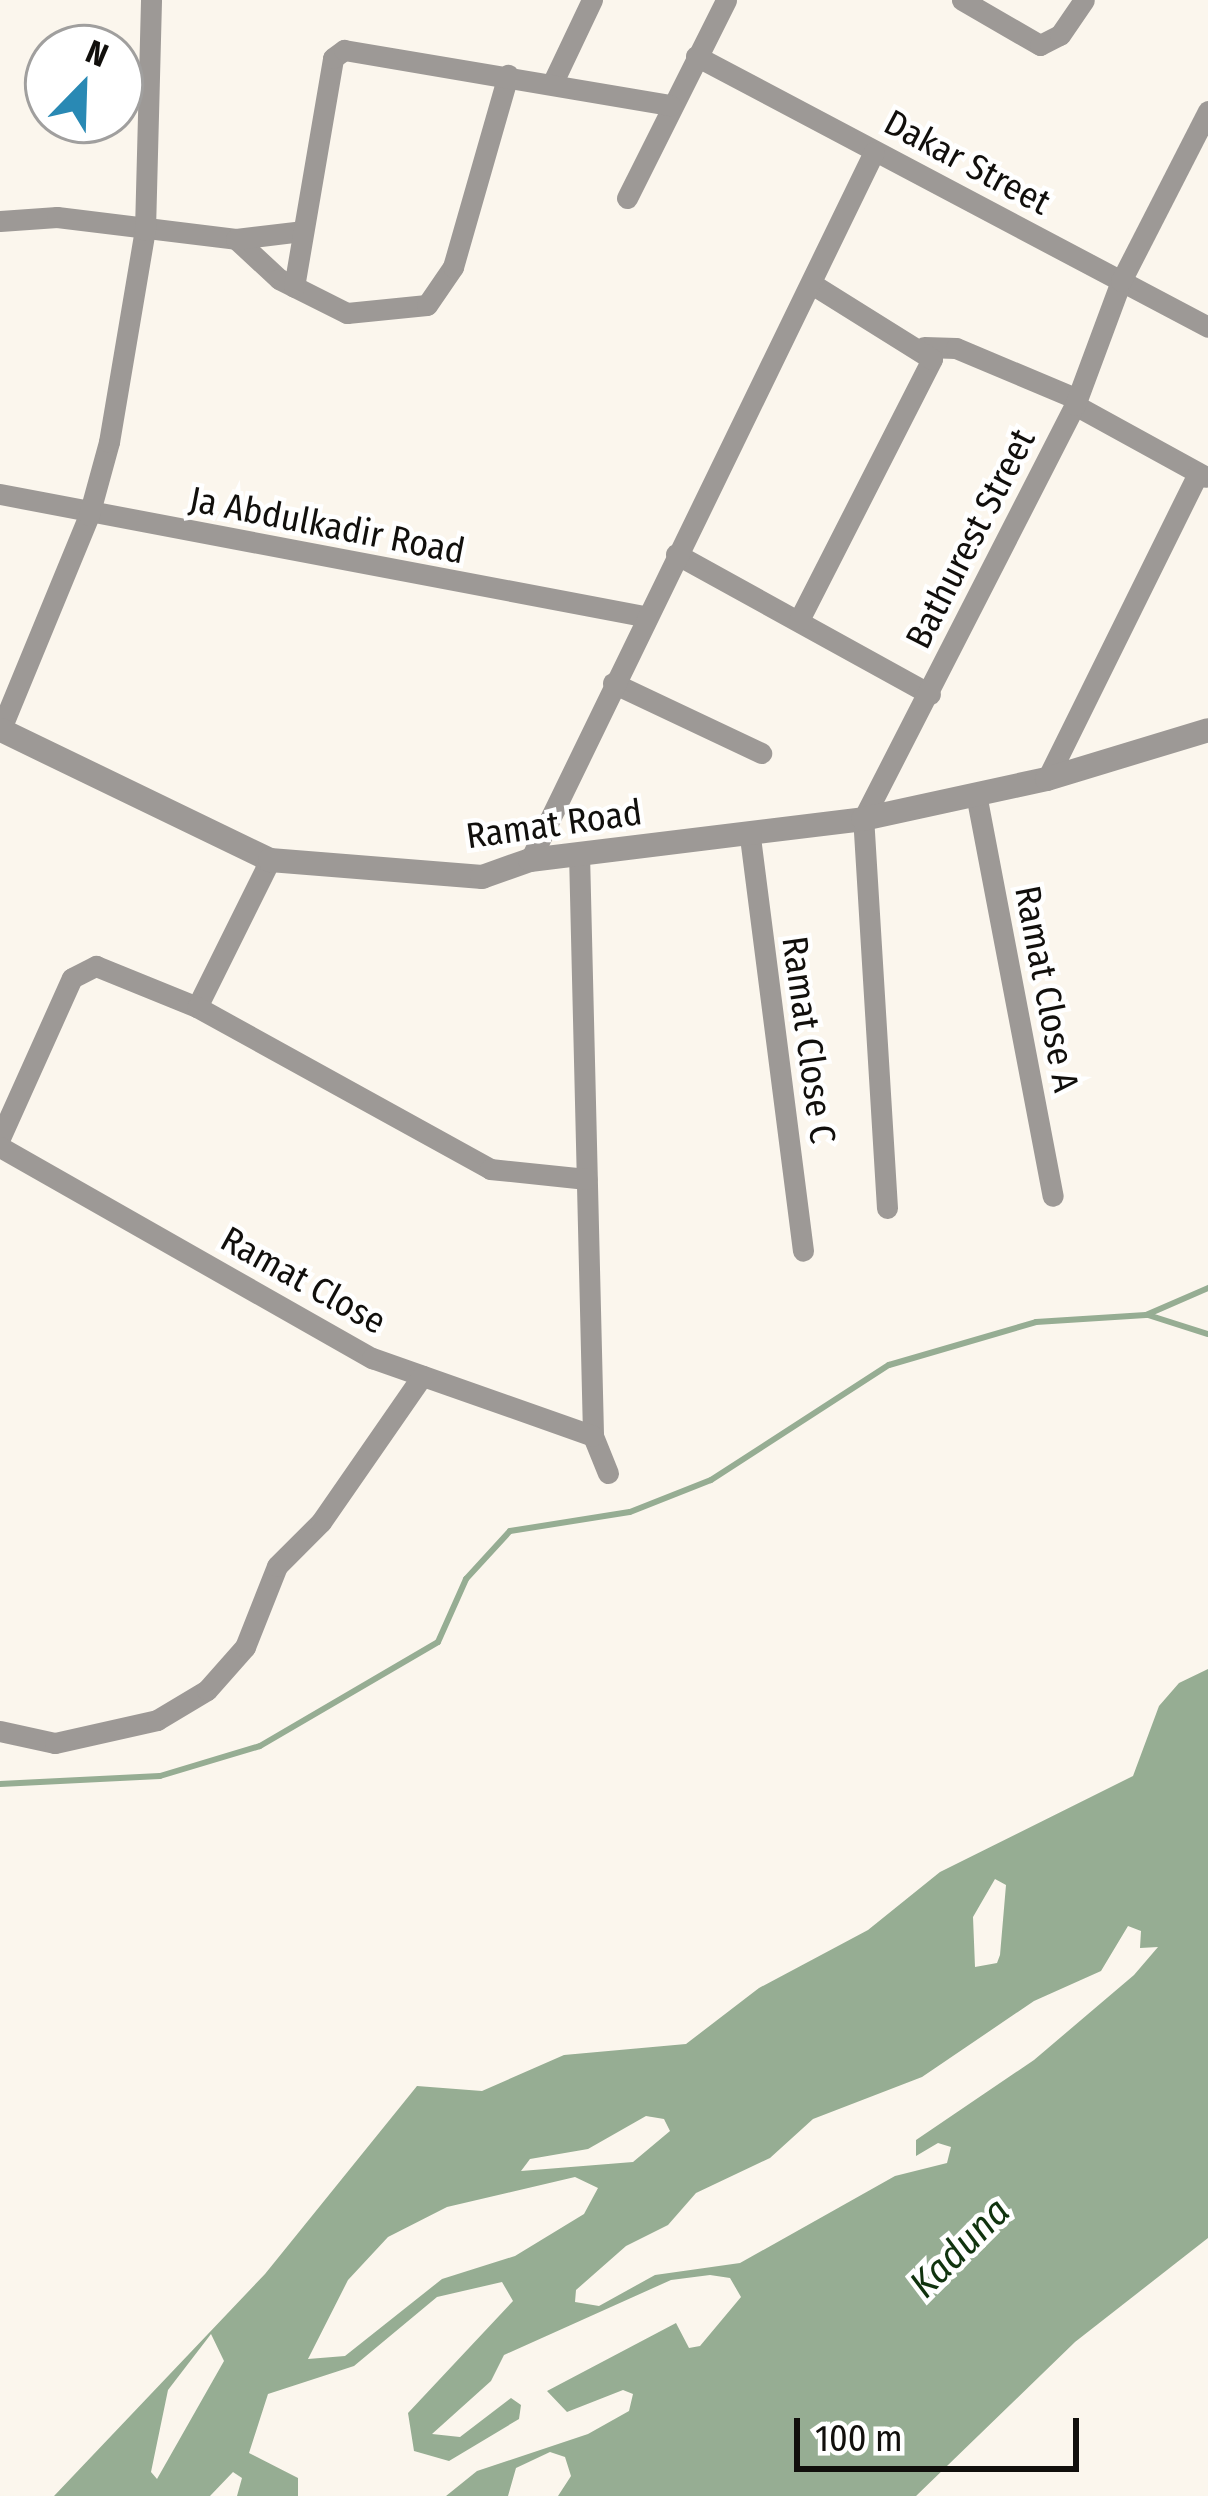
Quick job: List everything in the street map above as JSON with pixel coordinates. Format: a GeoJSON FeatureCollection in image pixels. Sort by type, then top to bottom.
{"type":"FeatureCollection","features":[{"type":"Feature","properties":{"kind":"street"},"geometry":{"type":"LineString","coordinates":[[0,730],[89,515],[109,442],[145,230],[151,0]]}},
{"type":"Feature","properties":{"kind":"street"},"geometry":{"type":"LineString","coordinates":[[554,82],[592,0]]}},
{"type":"Feature","properties":{"kind":"street"},"geometry":{"type":"LineString","coordinates":[[627,198],[726,0]]}},
{"type":"Feature","properties":{"kind":"street"},"geometry":{"type":"LineString","coordinates":[[962,0],[1049,45],[1084,0]]}},
{"type":"Feature","properties":{"kind":"street"},"geometry":{"type":"LineString","coordinates":[[294,286],[334,58],[344,50],[670,105]]}},
{"type":"Feature","properties":{"kind":"street","name":"Dakar Street"},"geometry":{"type":"LineString","coordinates":[[696,56],[1208,327]]}},
{"type":"Feature","properties":{"kind":"street"},"geometry":{"type":"LineString","coordinates":[[236,239],[294,286],[347,313],[417,308],[435,298],[453,267],[508,75]]}},
{"type":"Feature","properties":{"kind":"street","name":"Bathurest Street"},"geometry":{"type":"LineString","coordinates":[[862,819],[930,694],[1075,402],[1120,281],[1208,111]]}},
{"type":"Feature","properties":{"kind":"street"},"geometry":{"type":"LineString","coordinates":[[530,860],[643,616],[874,152]]}},
{"type":"Feature","properties":{"kind":"street"},"geometry":{"type":"LineString","coordinates":[[0,221],[57,217],[236,239],[302,231]]}},
{"type":"Feature","properties":{"kind":"street"},"geometry":{"type":"LineString","coordinates":[[799,620],[929,374],[932,359],[924,347],[812,284]]}},
{"type":"Feature","properties":{"kind":"street"},"geometry":{"type":"LineString","coordinates":[[924,347],[956,348],[1075,402],[1203,475],[1047,779]]}},
{"type":"Feature","properties":{"kind":"street","name":"Ja Abdulkadir Road"},"geometry":{"type":"LineString","coordinates":[[0,494],[89,515],[643,616]]}},
{"type":"Feature","properties":{"kind":"street"},"geometry":{"type":"LineString","coordinates":[[676,554],[930,694]]}},
{"type":"Feature","properties":{"kind":"street"},"geometry":{"type":"LineString","coordinates":[[614,683],[761,753]]}},
{"type":"Feature","properties":{"kind":"street","name":"Ramat Road"},"geometry":{"type":"LineString","coordinates":[[0,730],[270,860],[482,877],[530,860],[751,837],[862,819],[1047,779],[1208,730]]}},
{"type":"Feature","properties":{"kind":"street","name":"Ramat Close A"},"geometry":{"type":"LineString","coordinates":[[976,794],[1052,1196]]}},
{"type":"Feature","properties":{"kind":"street"},"geometry":{"type":"LineString","coordinates":[[862,819],[886,1208]]}},
{"type":"Feature","properties":{"kind":"street","name":"Ramat Close C"},"geometry":{"type":"LineString","coordinates":[[751,837],[802,1252]]}},
{"type":"Feature","properties":{"kind":"street"},"geometry":{"type":"LineString","coordinates":[[579,853],[592,1436],[608,1473]]}},
{"type":"Feature","properties":{"kind":"street"},"geometry":{"type":"LineString","coordinates":[[197,1007],[270,860]]}},
{"type":"Feature","properties":{"kind":"street"},"geometry":{"type":"LineString","coordinates":[[0,1142],[83,968],[96,966],[197,1007],[490,1169],[586,1179]]}},
{"type":"Feature","properties":{"kind":"street","name":"Ramat Close"},"geometry":{"type":"LineString","coordinates":[[0,1142],[372,1358],[592,1436]]}},
{"type":"Feature","properties":{"kind":"street"},"geometry":{"type":"LineString","coordinates":[[0,1731],[55,1743],[157,1720],[207,1690],[244,1647],[277,1566],[321,1522],[422,1376]]}},
{"type":"Feature","properties":{"kind":"water","name":"Kaduna"},"geometry":{"type":"Polygon","coordinates":[[[1208,1669],[1208,2238],[1075,2342],[916,2496],[558,2496],[571,2476],[565,2457],[550,2452],[516,2468],[508,2496],[446,2496],[477,2471],[588,2434],[629,2411],[633,2394],[623,2390],[567,2412],[547,2391],[676,2323],[689,2348],[700,2346],[741,2297],[730,2278],[710,2275],[671,2280],[504,2355],[491,2381],[432,2434],[460,2437],[511,2398],[521,2405],[519,2419],[449,2461],[414,2451],[408,2413],[513,2301],[502,2282],[437,2297],[354,2366],[268,2394],[249,2453],[298,2478],[298,2496],[237,2496],[242,2478],[233,2472],[210,2496],[54,2496],[265,2274],[417,2086],[482,2091],[564,2055],[686,2044],[759,1988],[868,1930],[940,1872],[1133,1776],[1159,1706],[1179,1683],[1208,1669]],[[995,1879],[973,1917],[975,1967],[997,1963],[1006,1885],[995,1879]],[[1128,1926],[1101,1971],[1034,2001],[922,2077],[813,2119],[770,2158],[696,2193],[668,2225],[626,2246],[576,2290],[575,2302],[599,2306],[655,2275],[740,2263],[895,2176],[947,2163],[951,2147],[938,2143],[916,2156],[916,2140],[1034,2060],[1134,1975],[1158,1947],[1140,1948],[1141,1931],[1128,1926]],[[646,2116],[588,2149],[530,2159],[521,2171],[633,2162],[670,2131],[664,2119],[646,2116]],[[575,2177],[447,2207],[388,2237],[348,2280],[308,2359],[345,2356],[442,2279],[515,2256],[584,2214],[598,2188],[575,2177]],[[211,2334],[168,2390],[151,2472],[157,2479],[224,2361],[211,2334]]]}},
{"type":"Feature","properties":{"kind":"waterway"},"geometry":{"type":"LineString","coordinates":[[0,1784],[160,1776],[260,1746],[438,1642],[466,1579],[510,1531],[630,1512],[711,1480],[889,1365],[1036,1322],[1146,1315],[1208,1288]]}},
{"type":"Feature","properties":{"kind":"waterway"},"geometry":{"type":"LineString","coordinates":[[1148,1315],[1208,1334]]}}]}
